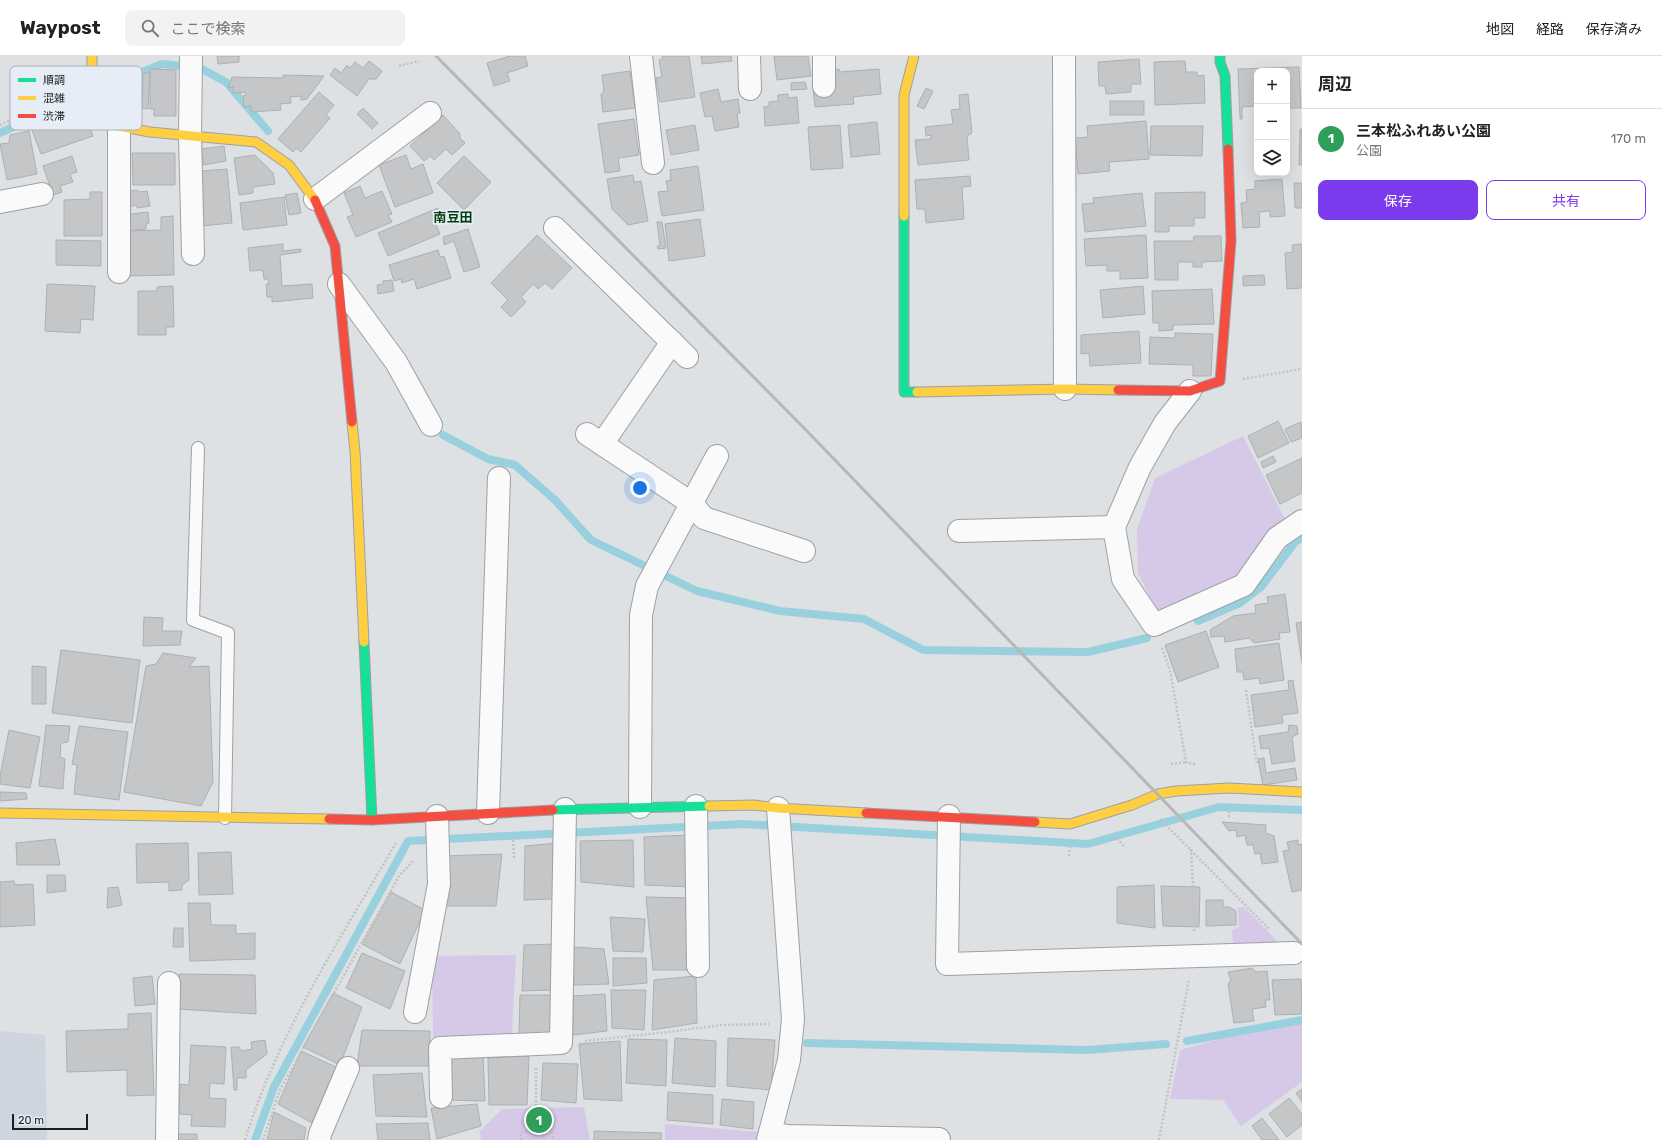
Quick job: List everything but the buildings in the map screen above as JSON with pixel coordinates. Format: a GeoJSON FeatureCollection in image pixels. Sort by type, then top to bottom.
{"type":"FeatureCollection","features":[{"type":"Feature","properties":{"kind":"street"},"geometry":{"type":"LineString","coordinates":[[191,56],[190,136],[192,254]]}},
{"type":"Feature","properties":{"kind":"street"},"geometry":{"type":"LineString","coordinates":[[641,56],[653,163]]}},
{"type":"Feature","properties":{"kind":"street"},"geometry":{"type":"LineString","coordinates":[[750,56],[750,89]]}},
{"type":"Feature","properties":{"kind":"street"},"geometry":{"type":"LineString","coordinates":[[824,56],[824,86]]}},
{"type":"Feature","properties":{"kind":"street"},"geometry":{"type":"LineString","coordinates":[[914,56],[904,95],[904,392],[1065,389],[1190,391],[1220,381],[1230,240],[1224,76],[1220,56]]}},
{"type":"Feature","properties":{"kind":"street"},"geometry":{"type":"LineString","coordinates":[[1064,56],[1065,389]]}},
{"type":"Feature","properties":{"kind":"street"},"geometry":{"type":"LineString","coordinates":[[315,199],[430,113]]}},
{"type":"Feature","properties":{"kind":"street"},"geometry":{"type":"LineString","coordinates":[[119,130],[119,272]]}},
{"type":"Feature","properties":{"kind":"street"},"geometry":{"type":"LineString","coordinates":[[140,130],[256,142],[289,165],[315,199],[335,246],[355,450],[372,820]]}},
{"type":"Feature","properties":{"kind":"street"},"geometry":{"type":"LineString","coordinates":[[0,202],[42,194]]}},
{"type":"Feature","properties":{"kind":"street"},"geometry":{"type":"LineString","coordinates":[[555,228],[679,350],[595,439],[692,503],[704,518],[804,551]]}},
{"type":"Feature","properties":{"kind":"street"},"geometry":{"type":"LineString","coordinates":[[339,284],[396,362],[431,425]]}},
{"type":"Feature","properties":{"kind":"street"},"geometry":{"type":"LineString","coordinates":[[1190,391],[1165,423],[1140,467],[1114,527],[1123,579],[1154,625],[1244,585],[1277,538],[1302,521]]}},
{"type":"Feature","properties":{"kind":"street"},"geometry":{"type":"LineString","coordinates":[[640,807],[641,615],[647,586],[659,561],[717,456]]}},
{"type":"Feature","properties":{"kind":"street"},"geometry":{"type":"LineString","coordinates":[[488,813],[499,478]]}},
{"type":"Feature","properties":{"kind":"street"},"geometry":{"type":"LineString","coordinates":[[959,531],[1114,527]]}},
{"type":"Feature","properties":{"kind":"street"},"geometry":{"type":"LineString","coordinates":[[0,813],[372,820],[398,818],[437,819],[488,813],[565,809],[754,805],[778,808],[949,816],[1070,824],[1132,805],[1158,794],[1176,791],[1229,788],[1302,792]]}},
{"type":"Feature","properties":{"kind":"street"},"geometry":{"type":"LineString","coordinates":[[696,806],[698,966]]}},
{"type":"Feature","properties":{"kind":"street"},"geometry":{"type":"LineString","coordinates":[[778,808],[792,1024],[789,1060],[769,1137],[788,1136],[939,1139]]}},
{"type":"Feature","properties":{"kind":"street"},"geometry":{"type":"LineString","coordinates":[[441,1097],[440,1048],[561,1043],[565,809]]}},
{"type":"Feature","properties":{"kind":"street"},"geometry":{"type":"LineString","coordinates":[[949,816],[947,964],[1294,953]]}},
{"type":"Feature","properties":{"kind":"street"},"geometry":{"type":"LineString","coordinates":[[415,1012],[439,884],[437,819]]}},
{"type":"Feature","properties":{"kind":"street"},"geometry":{"type":"LineString","coordinates":[[167,1140],[169,982]]}},
{"type":"Feature","properties":{"kind":"street"},"geometry":{"type":"LineString","coordinates":[[319,1140],[320,1134],[348,1068]]}},
{"type":"Feature","properties":{"kind":"lane"},"geometry":{"type":"LineString","coordinates":[[198,448],[194,620],[228,633],[226,818]]}},
{"type":"Feature","properties":{"kind":"path"},"geometry":{"type":"LineString","coordinates":[[400,66],[419,61]]}},
{"type":"Feature","properties":{"kind":"path"},"geometry":{"type":"LineString","coordinates":[[0,125],[10,120]]}},
{"type":"Feature","properties":{"kind":"path"},"geometry":{"type":"LineString","coordinates":[[1220,381],[1227,382],[1302,369]]}},
{"type":"Feature","properties":{"kind":"path"},"geometry":{"type":"LineString","coordinates":[[1154,625],[1170,670],[1186,762]]}},
{"type":"Feature","properties":{"kind":"path"},"geometry":{"type":"LineString","coordinates":[[1246,690],[1260,790]]}},
{"type":"Feature","properties":{"kind":"path"},"geometry":{"type":"LineString","coordinates":[[1171,764],[1186,762],[1200,766]]}},
{"type":"Feature","properties":{"kind":"path"},"geometry":{"type":"LineString","coordinates":[[1157,815],[1294,953]]}},
{"type":"Feature","properties":{"kind":"path"},"geometry":{"type":"LineString","coordinates":[[245,1140],[272,1068],[302,1006],[399,838],[398,818]]}},
{"type":"Feature","properties":{"kind":"path"},"geometry":{"type":"LineString","coordinates":[[1159,1140],[1193,957],[1194,906],[1191,849]]}},
{"type":"Feature","properties":{"kind":"path"},"geometry":{"type":"LineString","coordinates":[[514,853],[514,860]]}},
{"type":"Feature","properties":{"kind":"path"},"geometry":{"type":"LineString","coordinates":[[263,1140],[280,1090],[399,876],[416,858],[438,857]]}},
{"type":"Feature","properties":{"kind":"path"},"geometry":{"type":"LineString","coordinates":[[561,1043],[720,1025],[792,1024]]}},
{"type":"Feature","properties":{"kind":"path"},"geometry":{"type":"LineString","coordinates":[[536,1044],[536,1131]]}},
{"type":"Feature","properties":{"kind":"path"},"geometry":{"type":"LineString","coordinates":[[521,1140],[521,1132],[536,1131],[552,1131],[553,1140]]}},
{"type":"Feature","properties":{"kind":"shaded area"},"geometry":{"type":"Polygon","coordinates":[[[1243,436],[1286,521],[1244,579],[1157,611],[1138,573],[1137,529],[1155,478],[1243,436]]]}},
{"type":"Feature","properties":{"kind":"shaded area"},"geometry":{"type":"Polygon","coordinates":[[[1244,907],[1280,944],[1233,945],[1232,930],[1239,927],[1238,908],[1244,907]]]}},
{"type":"Feature","properties":{"kind":"shaded area"},"geometry":{"type":"Polygon","coordinates":[[[516,955],[512,1034],[433,1037],[432,956],[516,955]]]}},
{"type":"Feature","properties":{"kind":"shaded area"},"geometry":{"type":"Polygon","coordinates":[[[1302,1016],[1302,1082],[1241,1126],[1223,1100],[1170,1099],[1180,1050],[1302,1016]]]}},
{"type":"Feature","properties":{"kind":"shaded area"},"geometry":{"type":"Polygon","coordinates":[[[0,1031],[45,1035],[47,1140],[0,1140],[0,1031]]]}},
{"type":"Feature","properties":{"kind":"shaded area"},"geometry":{"type":"Polygon","coordinates":[[[584,1107],[590,1140],[481,1140],[480,1131],[502,1109],[584,1107]]]}},
{"type":"Feature","properties":{"kind":"shaded area"},"geometry":{"type":"Polygon","coordinates":[[[665,1124],[758,1132],[758,1140],[665,1140],[665,1124]]]}},
{"type":"Feature","properties":{"kind":"waterway"},"geometry":{"type":"LineString","coordinates":[[142,72],[162,64],[200,68],[226,82],[268,131]]}},
{"type":"Feature","properties":{"kind":"waterway"},"geometry":{"type":"LineString","coordinates":[[0,133],[10,128]]}},
{"type":"Feature","properties":{"kind":"waterway"},"geometry":{"type":"LineString","coordinates":[[443,435],[488,459],[515,465],[555,500],[591,540],[697,591],[780,611],[864,619],[923,650],[1088,652],[1147,638]]}},
{"type":"Feature","properties":{"kind":"waterway"},"geometry":{"type":"LineString","coordinates":[[1198,621],[1240,603],[1261,587],[1295,542],[1302,538]]}},
{"type":"Feature","properties":{"kind":"waterway"},"geometry":{"type":"LineString","coordinates":[[255,1140],[274,1087],[408,841],[743,824],[1088,844],[1219,807],[1302,810]]}},
{"type":"Feature","properties":{"kind":"waterway"},"geometry":{"type":"LineString","coordinates":[[1187,1041],[1302,1020]]}},
{"type":"Feature","properties":{"kind":"waterway"},"geometry":{"type":"LineString","coordinates":[[807,1043],[1087,1050],[1166,1044]]}},
{"type":"Feature","properties":{"kind":"railway"},"geometry":{"type":"LineString","coordinates":[[436,56],[805,429],[1302,944]]}},
{"type":"Feature","properties":{"kind":"traffic: fast"},"geometry":{"type":"LineString","coordinates":[[1220,56],[1220,62],[1225,76],[1228,149]]}},
{"type":"Feature","properties":{"kind":"traffic: fast"},"geometry":{"type":"LineString","coordinates":[[904,216],[904,392],[917,392]]}},
{"type":"Feature","properties":{"kind":"traffic: fast"},"geometry":{"type":"LineString","coordinates":[[364,642],[372,820]]}},
{"type":"Feature","properties":{"kind":"traffic: fast"},"geometry":{"type":"LineString","coordinates":[[553,810],[709,806]]}},
{"type":"Feature","properties":{"kind":"traffic: slow"},"geometry":{"type":"LineString","coordinates":[[92,56],[92,66]]}},
{"type":"Feature","properties":{"kind":"traffic: slow"},"geometry":{"type":"LineString","coordinates":[[904,216],[904,95],[914,56]]}},
{"type":"Feature","properties":{"kind":"traffic: slow"},"geometry":{"type":"LineString","coordinates":[[140,130],[256,142],[289,165],[315,200]]}},
{"type":"Feature","properties":{"kind":"traffic: slow"},"geometry":{"type":"LineString","coordinates":[[917,392],[1065,389],[1118,390]]}},
{"type":"Feature","properties":{"kind":"traffic: slow"},"geometry":{"type":"LineString","coordinates":[[352,422],[355,451],[364,642]]}},
{"type":"Feature","properties":{"kind":"traffic: slow"},"geometry":{"type":"LineString","coordinates":[[1035,822],[1070,824],[1132,805],[1158,794],[1176,791],[1229,788],[1302,792]]}},
{"type":"Feature","properties":{"kind":"traffic: slow"},"geometry":{"type":"LineString","coordinates":[[709,806],[754,805],[778,808],[866,813]]}},
{"type":"Feature","properties":{"kind":"traffic: slow"},"geometry":{"type":"LineString","coordinates":[[0,813],[329,819]]}},
{"type":"Feature","properties":{"kind":"traffic: jam"},"geometry":{"type":"LineString","coordinates":[[1118,390],[1190,391],[1220,381],[1231,241],[1228,149]]}},
{"type":"Feature","properties":{"kind":"traffic: jam"},"geometry":{"type":"LineString","coordinates":[[315,200],[335,246],[352,422]]}},
{"type":"Feature","properties":{"kind":"traffic: jam"},"geometry":{"type":"LineString","coordinates":[[329,819],[372,820],[553,810]]}},
{"type":"Feature","properties":{"kind":"traffic: jam"},"geometry":{"type":"LineString","coordinates":[[866,813],[1035,822]]}},
{"type":"Feature","properties":{"kind":"place","name":"三本松ふれあい公園"},"geometry":{"type":"Point","coordinates":[539,1120]}},
{"type":"Feature","properties":{"kind":"district","name":"南豆田"},"geometry":{"type":"Point","coordinates":[453,217]}}]}
